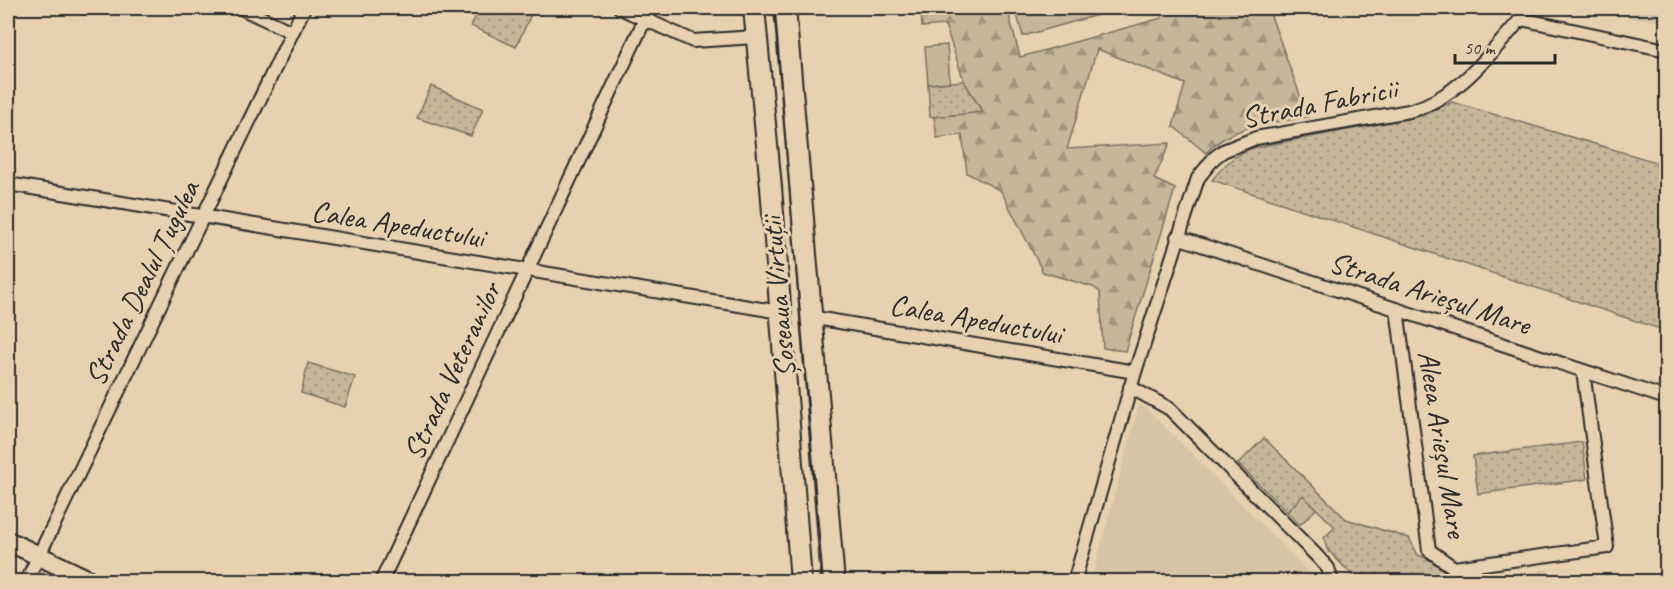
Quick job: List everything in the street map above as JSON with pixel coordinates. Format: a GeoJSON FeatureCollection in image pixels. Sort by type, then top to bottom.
{"type":"FeatureCollection","features":[{"type":"Feature","properties":{"kind":"main road","name":"Șoseaua Virtuții"},"geometry":{"type":"LineString","coordinates":[[754,8],[801,582]]}},
{"type":"Feature","properties":{"kind":"main road","name":"Șoseaua Virtuții"},"geometry":{"type":"LineString","coordinates":[[785,8],[834,582]]}},
{"type":"Feature","properties":{"kind":"main road"},"geometry":{"type":"LineString","coordinates":[[8,540],[93,582]]}},
{"type":"Feature","properties":{"kind":"street"},"geometry":{"type":"LineString","coordinates":[[241,8],[292,32]]}},
{"type":"Feature","properties":{"kind":"street","name":"Strada Dealul Țugulea"},"geometry":{"type":"LineString","coordinates":[[26,582],[304,8]]}},
{"type":"Feature","properties":{"kind":"street"},"geometry":{"type":"LineString","coordinates":[[620,8],[693,41],[756,37]]}},
{"type":"Feature","properties":{"kind":"street","name":"Strada Veteranilor"},"geometry":{"type":"LineString","coordinates":[[381,582],[645,19]]}},
{"type":"Feature","properties":{"kind":"street","name":"Strada Fabricii"},"geometry":{"type":"LineString","coordinates":[[1074,582],[1130,387],[1177,237],[1198,178],[1214,158],[1223,150],[1256,138],[1409,111],[1429,104],[1469,76],[1521,19],[1666,50]]}},
{"type":"Feature","properties":{"kind":"street","name":"Calea Apeductului"},"geometry":{"type":"LineString","coordinates":[[8,184],[780,312]]}},
{"type":"Feature","properties":{"kind":"street","name":"Strada Arieșul Mare"},"geometry":{"type":"LineString","coordinates":[[1177,237],[1666,398]]}},
{"type":"Feature","properties":{"kind":"street","name":"Aleea Arieșul Mare"},"geometry":{"type":"LineString","coordinates":[[1397,309],[1429,550],[1454,568],[1607,548],[1584,370]]}},
{"type":"Feature","properties":{"kind":"street","name":"Calea Apeductului"},"geometry":{"type":"LineString","coordinates":[[810,317],[1135,372]]}},
{"type":"Feature","properties":{"kind":"street"},"geometry":{"type":"LineString","coordinates":[[1130,387],[1149,395],[1170,409],[1315,554],[1328,568],[1332,582]]}},
{"type":"Feature","properties":{"kind":"shaded area"},"geometry":{"type":"Polygon","coordinates":[[[1549,8],[1666,8],[1666,22],[1549,8]]]}},
{"type":"Feature","properties":{"kind":"shaded area"},"geometry":{"type":"Polygon","coordinates":[[[1666,130],[1666,203],[1660,195],[1656,162],[1666,130]]]}},
{"type":"Feature","properties":{"kind":"shaded area"},"geometry":{"type":"Polygon","coordinates":[[[1140,402],[1318,581],[1091,582],[1140,402]]]}},
{"type":"Feature","properties":{"kind":"shaded area"},"geometry":{"type":"Polygon","coordinates":[[[1548,570],[1550,581],[1472,580],[1548,570]]]}},
{"type":"Feature","properties":{"kind":"green space"},"geometry":{"type":"Polygon","coordinates":[[[480,8],[534,8],[516,47],[471,26],[480,8]]]}},
{"type":"Feature","properties":{"kind":"green space"},"geometry":{"type":"Polygon","coordinates":[[[921,8],[1007,8],[1020,57],[1162,18],[1160,8],[1268,8],[1308,117],[1267,123],[1240,130],[1216,143],[1206,153],[1173,126],[1185,84],[1097,49],[1067,149],[1170,143],[1154,179],[1175,189],[1125,351],[1103,348],[1100,292],[1093,287],[1043,272],[1001,191],[967,173],[962,135],[937,138],[934,117],[983,112],[964,81],[945,25],[922,27],[921,8]]]}},
{"type":"Feature","properties":{"kind":"green space"},"geometry":{"type":"Polygon","coordinates":[[[1015,8],[1122,8],[1023,36],[1015,8]]]}},
{"type":"Feature","properties":{"kind":"green space"},"geometry":{"type":"Polygon","coordinates":[[[947,45],[950,82],[928,84],[925,47],[947,45]]]}},
{"type":"Feature","properties":{"kind":"green space"},"geometry":{"type":"Polygon","coordinates":[[[964,81],[983,113],[930,117],[928,84],[964,81]]]}},
{"type":"Feature","properties":{"kind":"green space"},"geometry":{"type":"Polygon","coordinates":[[[431,86],[483,109],[471,136],[417,118],[431,86]]]}},
{"type":"Feature","properties":{"kind":"green space"},"geometry":{"type":"Polygon","coordinates":[[[1452,102],[1656,162],[1660,195],[1666,203],[1666,331],[1212,180],[1230,161],[1253,148],[1422,116],[1452,102]]]}},
{"type":"Feature","properties":{"kind":"green space"},"geometry":{"type":"Polygon","coordinates":[[[308,363],[355,377],[345,407],[301,393],[308,363]]]}},
{"type":"Feature","properties":{"kind":"green space"},"geometry":{"type":"Polygon","coordinates":[[[1264,438],[1346,519],[1409,538],[1418,555],[1430,560],[1456,581],[1358,581],[1327,549],[1324,538],[1335,527],[1303,496],[1287,512],[1238,464],[1264,438]]]}},
{"type":"Feature","properties":{"kind":"green space"},"geometry":{"type":"Polygon","coordinates":[[[1582,442],[1587,479],[1478,494],[1473,456],[1582,442]]]}},
{"type":"Feature","properties":{"kind":"green space"},"geometry":{"type":"Polygon","coordinates":[[[1303,495],[1316,509],[1300,525],[1287,512],[1303,495]]]}},
{"type":"Feature","properties":{"kind":"tram line"},"geometry":{"type":"LineString","coordinates":[[775,8],[821,582]]}}]}
